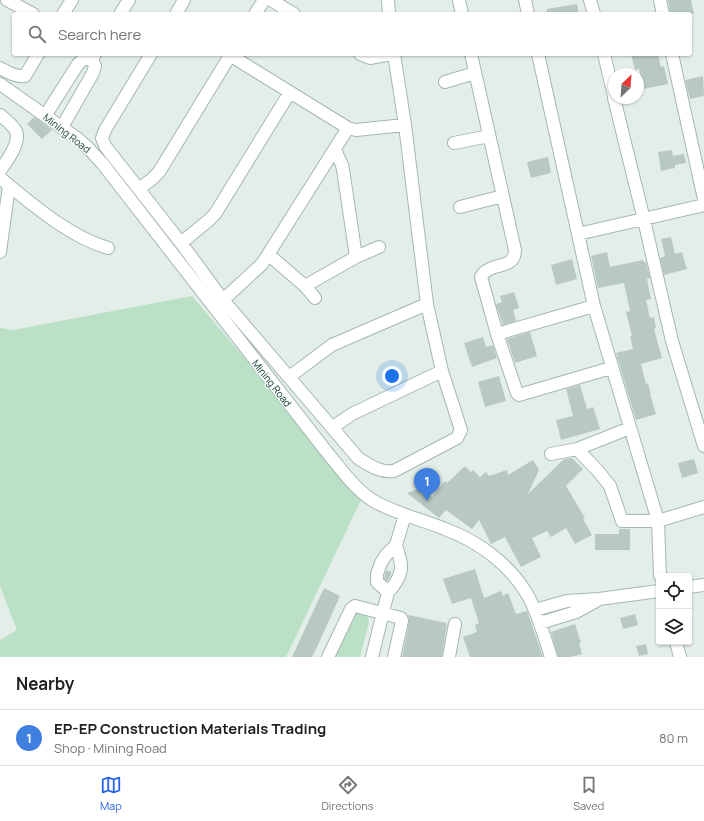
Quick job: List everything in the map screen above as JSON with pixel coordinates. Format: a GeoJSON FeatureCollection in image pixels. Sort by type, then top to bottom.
{"type":"FeatureCollection","features":[{"type":"Feature","properties":{"kind":"street"},"geometry":{"type":"LineString","coordinates":[[7,0],[29,12]]}},
{"type":"Feature","properties":{"kind":"street"},"geometry":{"type":"LineString","coordinates":[[64,12],[72,0]]}},
{"type":"Feature","properties":{"kind":"street"},"geometry":{"type":"LineString","coordinates":[[121,12],[129,0]]}},
{"type":"Feature","properties":{"kind":"street"},"geometry":{"type":"LineString","coordinates":[[177,12],[184,0]]}},
{"type":"Feature","properties":{"kind":"street"},"geometry":{"type":"LineString","coordinates":[[256,12],[264,0]]}},
{"type":"Feature","properties":{"kind":"street"},"geometry":{"type":"LineString","coordinates":[[271,0],[291,12]]}},
{"type":"Feature","properties":{"kind":"street"},"geometry":{"type":"LineString","coordinates":[[388,0],[389,12]]}},
{"type":"Feature","properties":{"kind":"street"},"geometry":{"type":"LineString","coordinates":[[459,0],[462,12]]}},
{"type":"Feature","properties":{"kind":"street"},"geometry":{"type":"LineString","coordinates":[[525,0],[528,12]]}},
{"type":"Feature","properties":{"kind":"street"},"geometry":{"type":"LineString","coordinates":[[590,0],[593,12]]}},
{"type":"Feature","properties":{"kind":"street"},"geometry":{"type":"LineString","coordinates":[[660,0],[663,12]]}},
{"type":"Feature","properties":{"kind":"street"},"geometry":{"type":"LineString","coordinates":[[0,68],[19,77],[25,76],[37,56]]}},
{"type":"Feature","properties":{"kind":"street"},"geometry":{"type":"LineString","coordinates":[[45,116],[78,64],[94,56],[95,66],[93,73],[62,127]]}},
{"type":"Feature","properties":{"kind":"street"},"geometry":{"type":"LineString","coordinates":[[150,56],[105,130],[102,138],[105,146],[181,243],[223,300],[358,458],[372,467],[386,472],[394,471],[457,438],[461,430],[442,371],[427,304],[405,125],[392,56]]}},
{"type":"Feature","properties":{"kind":"street"},"geometry":{"type":"LineString","coordinates":[[139,189],[159,172],[229,56]]}},
{"type":"Feature","properties":{"kind":"street"},"geometry":{"type":"LineString","coordinates":[[233,56],[348,128],[356,130],[405,125]]}},
{"type":"Feature","properties":{"kind":"street"},"geometry":{"type":"LineString","coordinates":[[365,56],[370,58],[381,56]]}},
{"type":"Feature","properties":{"kind":"street"},"geometry":{"type":"LineString","coordinates":[[471,56],[515,250],[515,257],[512,261],[486,270],[481,277],[516,393],[519,394],[611,368]]}},
{"type":"Feature","properties":{"kind":"street"},"geometry":{"type":"LineString","coordinates":[[538,56],[594,306],[611,368],[658,521],[660,573]]}},
{"type":"Feature","properties":{"kind":"street"},"geometry":{"type":"LineString","coordinates":[[604,56],[608,71]]}},
{"type":"Feature","properties":{"kind":"street"},"geometry":{"type":"LineString","coordinates":[[672,56],[704,199]]}},
{"type":"Feature","properties":{"kind":"street"},"geometry":{"type":"LineString","coordinates":[[446,82],[475,74]]}},
{"type":"Feature","properties":{"kind":"street","name":"Mining Road"},"geometry":{"type":"LineString","coordinates":[[0,84],[62,127],[89,149],[102,163],[326,451],[359,489],[387,509],[446,529],[467,538],[481,546],[500,561],[514,576],[527,594],[540,623],[551,657]]}},
{"type":"Feature","properties":{"kind":"street"},"geometry":{"type":"LineString","coordinates":[[62,91],[78,100]]}},
{"type":"Feature","properties":{"kind":"street"},"geometry":{"type":"LineString","coordinates":[[181,243],[215,214],[290,92]]}},
{"type":"Feature","properties":{"kind":"street"},"geometry":{"type":"LineString","coordinates":[[616,104],[672,341],[704,446]]}},
{"type":"Feature","properties":{"kind":"street"},"geometry":{"type":"LineString","coordinates":[[0,115],[9,122],[16,132],[16,141],[12,154],[0,171]]}},
{"type":"Feature","properties":{"kind":"street"},"geometry":{"type":"LineString","coordinates":[[223,300],[262,264],[269,255],[348,128]]}},
{"type":"Feature","properties":{"kind":"street"},"geometry":{"type":"LineString","coordinates":[[454,143],[489,136]]}},
{"type":"Feature","properties":{"kind":"street"},"geometry":{"type":"LineString","coordinates":[[335,150],[342,165],[356,257]]}},
{"type":"Feature","properties":{"kind":"street"},"geometry":{"type":"LineString","coordinates":[[5,182],[62,226],[94,244],[108,248]]}},
{"type":"Feature","properties":{"kind":"street"},"geometry":{"type":"LineString","coordinates":[[0,252],[5,182]]}},
{"type":"Feature","properties":{"kind":"street"},"geometry":{"type":"LineString","coordinates":[[460,208],[503,196]]}},
{"type":"Feature","properties":{"kind":"street"},"geometry":{"type":"LineString","coordinates":[[578,234],[704,205]]}},
{"type":"Feature","properties":{"kind":"street"},"geometry":{"type":"LineString","coordinates":[[305,286],[356,257],[379,247]]}},
{"type":"Feature","properties":{"kind":"street"},"geometry":{"type":"LineString","coordinates":[[269,255],[305,286],[315,298]]}},
{"type":"Feature","properties":{"kind":"street"},"geometry":{"type":"LineString","coordinates":[[289,377],[332,345],[427,304]]}},
{"type":"Feature","properties":{"kind":"street"},"geometry":{"type":"LineString","coordinates":[[497,334],[594,306]]}},
{"type":"Feature","properties":{"kind":"street"},"geometry":{"type":"LineString","coordinates":[[333,427],[352,414],[442,371]]}},
{"type":"Feature","properties":{"kind":"street"},"geometry":{"type":"LineString","coordinates":[[551,454],[577,449],[630,428]]}},
{"type":"Feature","properties":{"kind":"street"},"geometry":{"type":"LineString","coordinates":[[577,449],[610,486],[622,521],[658,521],[704,507]]}},
{"type":"Feature","properties":{"kind":"street"},"geometry":{"type":"LineString","coordinates":[[388,592],[377,582],[377,574],[386,555],[396,545],[405,516]]}},
{"type":"Feature","properties":{"kind":"street"},"geometry":{"type":"LineString","coordinates":[[372,657],[388,592],[391,590],[400,575],[402,568],[396,545]]}},
{"type":"Feature","properties":{"kind":"street"},"geometry":{"type":"LineString","coordinates":[[692,587],[704,586]]}},
{"type":"Feature","properties":{"kind":"street"},"geometry":{"type":"LineString","coordinates":[[535,610],[567,601],[599,599],[656,591]]}},
{"type":"Feature","properties":{"kind":"street"},"geometry":{"type":"LineString","coordinates":[[540,623],[576,612],[599,599]]}},
{"type":"Feature","properties":{"kind":"street"},"geometry":{"type":"LineString","coordinates":[[328,657],[352,606],[399,617],[402,621],[394,657]]}},
{"type":"Feature","properties":{"kind":"street"},"geometry":{"type":"LineString","coordinates":[[449,657],[455,624]]}},
{"type":"Feature","properties":{"kind":"street"},"geometry":{"type":"LineString","coordinates":[[677,645],[680,657]]}},
{"type":"Feature","properties":{"kind":"green space"},"geometry":{"type":"Polygon","coordinates":[[[192,296],[362,498],[286,657],[0,657],[0,640],[17,630],[0,586],[0,328],[13,330],[192,296]]]}},
{"type":"Feature","properties":{"kind":"green space"},"geometry":{"type":"Polygon","coordinates":[[[353,608],[367,613],[369,622],[360,657],[333,657],[353,608]]]}},
{"type":"Feature","properties":{"kind":"building"},"geometry":{"type":"Polygon","coordinates":[[[668,0],[691,0],[694,14],[692,14],[692,12],[670,12],[668,0]]]}},
{"type":"Feature","properties":{"kind":"building"},"geometry":{"type":"Polygon","coordinates":[[[577,4],[579,12],[547,12],[547,9],[577,4]]]}},
{"type":"Feature","properties":{"kind":"building"},"geometry":{"type":"Polygon","coordinates":[[[632,56],[658,56],[661,67],[664,66],[668,84],[644,89],[644,68],[634,68],[632,56]]]}},
{"type":"Feature","properties":{"kind":"building"},"geometry":{"type":"Polygon","coordinates":[[[703,76],[704,96],[690,99],[685,80],[703,76]]]}},
{"type":"Feature","properties":{"kind":"building"},"geometry":{"type":"Polygon","coordinates":[[[34,117],[52,130],[42,139],[27,124],[34,117]]]}},
{"type":"Feature","properties":{"kind":"building"},"geometry":{"type":"Polygon","coordinates":[[[672,150],[673,156],[684,154],[686,163],[675,165],[675,168],[661,171],[658,152],[672,150]]]}},
{"type":"Feature","properties":{"kind":"building"},"geometry":{"type":"Polygon","coordinates":[[[548,157],[551,173],[531,178],[527,162],[548,157]]]}},
{"type":"Feature","properties":{"kind":"building"},"geometry":{"type":"Polygon","coordinates":[[[671,237],[675,254],[682,252],[687,269],[664,275],[660,258],[665,256],[661,239],[671,237]]]}},
{"type":"Feature","properties":{"kind":"building"},"geometry":{"type":"Polygon","coordinates":[[[607,252],[610,267],[643,260],[646,262],[650,278],[647,279],[651,299],[646,300],[650,318],[654,317],[656,328],[654,329],[662,358],[641,364],[646,384],[648,383],[656,414],[636,420],[616,353],[633,349],[630,336],[632,336],[626,312],[630,311],[624,283],[598,288],[591,256],[607,252]]]}},
{"type":"Feature","properties":{"kind":"building"},"geometry":{"type":"Polygon","coordinates":[[[572,259],[577,279],[556,285],[551,265],[572,259]]]}},
{"type":"Feature","properties":{"kind":"building"},"geometry":{"type":"Polygon","coordinates":[[[514,292],[519,308],[513,310],[516,321],[503,325],[496,304],[502,302],[500,296],[514,292]]]}},
{"type":"Feature","properties":{"kind":"building"},"geometry":{"type":"Polygon","coordinates":[[[530,332],[537,356],[515,363],[507,339],[530,332]]]}},
{"type":"Feature","properties":{"kind":"building"},"geometry":{"type":"Polygon","coordinates":[[[483,337],[486,347],[493,345],[497,358],[472,367],[464,343],[483,337]]]}},
{"type":"Feature","properties":{"kind":"building"},"geometry":{"type":"Polygon","coordinates":[[[499,376],[506,401],[485,407],[478,382],[499,376]]]}},
{"type":"Feature","properties":{"kind":"building"},"geometry":{"type":"Polygon","coordinates":[[[580,385],[587,409],[593,407],[600,429],[561,440],[556,420],[573,416],[566,389],[580,385]]]}},
{"type":"Feature","properties":{"kind":"building"},"geometry":{"type":"Polygon","coordinates":[[[572,458],[583,469],[566,486],[585,518],[583,519],[592,535],[575,544],[566,528],[551,537],[547,531],[532,538],[541,557],[521,567],[505,537],[491,544],[479,520],[472,529],[446,510],[439,518],[407,493],[420,488],[432,497],[445,481],[447,483],[465,466],[471,472],[473,470],[480,477],[486,472],[489,476],[507,470],[508,475],[533,460],[539,470],[528,494],[564,459],[572,458]]]}},
{"type":"Feature","properties":{"kind":"building"},"geometry":{"type":"Polygon","coordinates":[[[694,459],[698,473],[682,478],[678,463],[694,459]]]}},
{"type":"Feature","properties":{"kind":"building"},"geometry":{"type":"Polygon","coordinates":[[[619,529],[630,529],[630,550],[595,550],[595,534],[619,534],[619,529]]]}},
{"type":"Feature","properties":{"kind":"building"},"geometry":{"type":"Polygon","coordinates":[[[475,569],[484,598],[501,591],[503,596],[508,593],[516,614],[527,611],[543,657],[470,657],[463,637],[477,632],[475,625],[479,623],[471,598],[452,604],[443,579],[475,569]]]}},
{"type":"Feature","properties":{"kind":"building"},"geometry":{"type":"Polygon","coordinates":[[[386,571],[391,571],[391,575],[387,581],[384,579],[386,571]]]}},
{"type":"Feature","properties":{"kind":"building"},"geometry":{"type":"Polygon","coordinates":[[[324,588],[340,596],[318,645],[312,657],[292,657],[324,588]]]}},
{"type":"Feature","properties":{"kind":"building"},"geometry":{"type":"Polygon","coordinates":[[[635,614],[638,625],[623,629],[620,618],[635,614]]]}},
{"type":"Feature","properties":{"kind":"building"},"geometry":{"type":"Polygon","coordinates":[[[408,615],[447,623],[442,657],[402,657],[409,623],[408,615]]]}},
{"type":"Feature","properties":{"kind":"building"},"geometry":{"type":"Polygon","coordinates":[[[575,624],[581,643],[579,643],[582,654],[571,657],[558,657],[551,632],[575,624]]]}},
{"type":"Feature","properties":{"kind":"building"},"geometry":{"type":"Polygon","coordinates":[[[646,644],[648,654],[639,656],[636,646],[646,644]]]}},
{"type":"Feature","properties":{"kind":"place","name":"EP-EP Construction Materials Trading"},"geometry":{"type":"Point","coordinates":[427,501]}}]}
